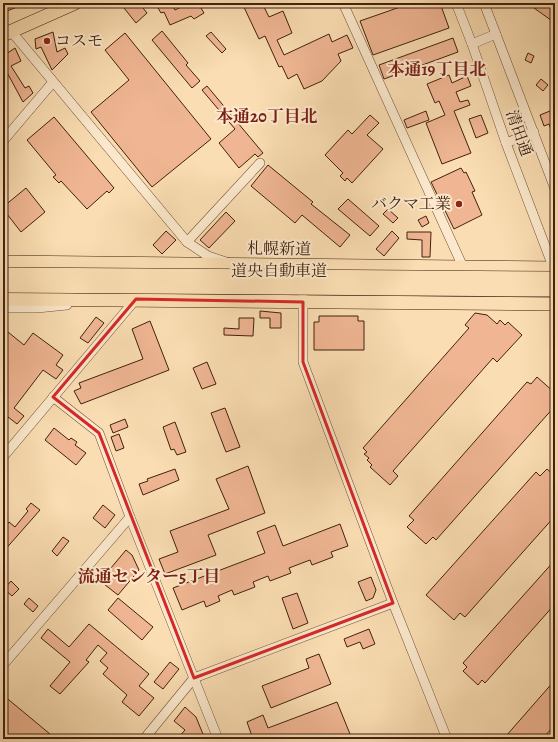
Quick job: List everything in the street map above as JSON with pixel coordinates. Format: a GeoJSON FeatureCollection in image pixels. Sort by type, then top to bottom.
{"type":"FeatureCollection","features":[{"type":"Feature","properties":{"kind":"highway"},"geometry":{"type":"LineString","coordinates":[[7,33],[75,3]]}},
{"type":"Feature","properties":{"kind":"highway","name":"札幌新道"},"geometry":{"type":"LineString","coordinates":[[3,262],[463,267],[555,271]]}},
{"type":"Feature","properties":{"kind":"highway","name":"道央自動車道"},"geometry":{"type":"LineString","coordinates":[[3,274],[555,271]]}},
{"type":"Feature","properties":{"kind":"highway","name":"道央自動車道"},"geometry":{"type":"LineString","coordinates":[[3,286],[555,290]]}},
{"type":"Feature","properties":{"kind":"highway"},"geometry":{"type":"LineString","coordinates":[[3,299],[136,299],[555,304]]}},
{"type":"Feature","properties":{"kind":"street"},"geometry":{"type":"LineString","coordinates":[[343,3],[463,267]]}},
{"type":"Feature","properties":{"kind":"street","name":"清田通"},"geometry":{"type":"LineString","coordinates":[[456,3],[472,44],[506,143],[555,271]]}},
{"type":"Feature","properties":{"kind":"street","name":"清田通"},"geometry":{"type":"LineString","coordinates":[[484,3],[554,185]]}},
{"type":"Feature","properties":{"kind":"street"},"geometry":{"type":"LineString","coordinates":[[7,33],[53,82],[187,242],[208,256],[236,265]]}},
{"type":"Feature","properties":{"kind":"street"},"geometry":{"type":"LineString","coordinates":[[472,44],[496,34]]}},
{"type":"Feature","properties":{"kind":"street"},"geometry":{"type":"LineString","coordinates":[[3,142],[53,82]]}},
{"type":"Feature","properties":{"kind":"street"},"geometry":{"type":"LineString","coordinates":[[506,143],[534,132]]}},
{"type":"Feature","properties":{"kind":"street"},"geometry":{"type":"LineString","coordinates":[[187,242],[260,163]]}},
{"type":"Feature","properties":{"kind":"street"},"geometry":{"type":"LineString","coordinates":[[304,266],[303,362],[393,603],[447,739]]}},
{"type":"Feature","properties":{"kind":"street"},"geometry":{"type":"LineString","coordinates":[[3,457],[136,299]]}},
{"type":"Feature","properties":{"kind":"street"},"geometry":{"type":"LineString","coordinates":[[3,308],[37,308],[108,300]]}},
{"type":"Feature","properties":{"kind":"street"},"geometry":{"type":"LineString","coordinates":[[53,397],[99,433],[130,517],[218,739]]}},
{"type":"Feature","properties":{"kind":"street"},"geometry":{"type":"LineString","coordinates":[[3,665],[130,517]]}},
{"type":"Feature","properties":{"kind":"street"},"geometry":{"type":"LineString","coordinates":[[144,739],[194,678],[393,603]]}},
{"type":"Feature","properties":{"kind":"highlighted area"},"geometry":{"type":"Polygon","coordinates":[[[136,299],[303,302],[303,362],[393,603],[194,678],[99,433],[53,397],[136,299]]]}},
{"type":"Feature","properties":{"kind":"building"},"geometry":{"type":"Polygon","coordinates":[[[3,3],[27,3],[7,11],[3,10],[3,3]]]}},
{"type":"Feature","properties":{"kind":"building"},"geometry":{"type":"Polygon","coordinates":[[[131,3],[139,3],[147,13],[136,23],[124,8],[131,3]]]}},
{"type":"Feature","properties":{"kind":"building"},"geometry":{"type":"Polygon","coordinates":[[[155,3],[171,3],[175,10],[189,3],[198,3],[204,13],[194,19],[191,16],[170,25],[164,12],[161,13],[155,3]]]}},
{"type":"Feature","properties":{"kind":"building"},"geometry":{"type":"Polygon","coordinates":[[[242,3],[262,3],[269,17],[283,11],[292,33],[277,40],[284,55],[329,34],[332,42],[347,35],[353,48],[338,54],[341,61],[322,81],[304,89],[297,74],[288,79],[282,66],[279,67],[265,36],[259,39],[242,3]]]}},
{"type":"Feature","properties":{"kind":"building"},"geometry":{"type":"Polygon","coordinates":[[[402,3],[440,3],[449,28],[373,55],[360,21],[403,6],[402,3]]]}},
{"type":"Feature","properties":{"kind":"building"},"geometry":{"type":"Polygon","coordinates":[[[527,3],[555,3],[555,23],[527,3]]]}},
{"type":"Feature","properties":{"kind":"building"},"geometry":{"type":"Polygon","coordinates":[[[162,31],[188,63],[186,65],[200,81],[192,88],[152,40],[162,31]]]}},
{"type":"Feature","properties":{"kind":"building"},"geometry":{"type":"Polygon","coordinates":[[[53,32],[57,52],[65,48],[68,54],[52,70],[41,47],[36,49],[35,39],[53,32]]]}},
{"type":"Feature","properties":{"kind":"building"},"geometry":{"type":"Polygon","coordinates":[[[211,32],[226,49],[222,53],[206,36],[211,32]]]}},
{"type":"Feature","properties":{"kind":"building"},"geometry":{"type":"Polygon","coordinates":[[[125,33],[211,139],[152,187],[91,112],[129,80],[105,50],[125,33]]]}},
{"type":"Feature","properties":{"kind":"building"},"geometry":{"type":"Polygon","coordinates":[[[453,38],[458,52],[384,79],[379,65],[453,38]]]}},
{"type":"Feature","properties":{"kind":"building"},"geometry":{"type":"Polygon","coordinates":[[[15,48],[21,61],[11,66],[25,88],[29,86],[33,93],[23,102],[3,65],[3,56],[15,48]]]}},
{"type":"Feature","properties":{"kind":"building"},"geometry":{"type":"Polygon","coordinates":[[[528,53],[534,56],[531,63],[525,60],[528,53]]]}},
{"type":"Feature","properties":{"kind":"building"},"geometry":{"type":"Polygon","coordinates":[[[449,75],[452,83],[467,76],[471,86],[456,92],[460,102],[468,100],[470,105],[454,111],[471,153],[442,164],[426,123],[445,115],[439,101],[435,103],[427,84],[449,75]]]}},
{"type":"Feature","properties":{"kind":"building"},"geometry":{"type":"Polygon","coordinates":[[[541,79],[548,85],[543,91],[536,85],[541,79]]]}},
{"type":"Feature","properties":{"kind":"building"},"geometry":{"type":"Polygon","coordinates":[[[207,86],[263,153],[258,157],[255,154],[239,168],[219,143],[235,129],[202,90],[207,86]]]}},
{"type":"Feature","properties":{"kind":"building"},"geometry":{"type":"Polygon","coordinates":[[[555,109],[554,138],[549,124],[544,126],[540,115],[555,109]]]}},
{"type":"Feature","properties":{"kind":"building"},"geometry":{"type":"Polygon","coordinates":[[[426,111],[429,120],[407,128],[404,120],[426,111]]]}},
{"type":"Feature","properties":{"kind":"building"},"geometry":{"type":"Polygon","coordinates":[[[370,115],[379,123],[367,135],[383,149],[352,183],[347,178],[345,181],[340,176],[343,173],[325,155],[348,130],[352,134],[370,115]]]}},
{"type":"Feature","properties":{"kind":"building"},"geometry":{"type":"Polygon","coordinates":[[[481,115],[488,133],[476,138],[469,119],[481,115]]]}},
{"type":"Feature","properties":{"kind":"building"},"geometry":{"type":"Polygon","coordinates":[[[54,117],[114,188],[109,193],[107,191],[87,209],[61,181],[59,183],[53,177],[56,175],[27,140],[54,117]]]}},
{"type":"Feature","properties":{"kind":"building"},"geometry":{"type":"Polygon","coordinates":[[[268,165],[313,202],[311,204],[350,235],[340,247],[302,215],[295,223],[251,186],[268,165]]]}},
{"type":"Feature","properties":{"kind":"building","name":"バクマ工業"},"geometry":{"type":"Polygon","coordinates":[[[461,168],[464,173],[466,172],[475,191],[472,192],[482,215],[454,229],[431,182],[461,168]]]}},
{"type":"Feature","properties":{"kind":"building"},"geometry":{"type":"Polygon","coordinates":[[[26,188],[45,212],[21,232],[3,207],[26,188]]]}},
{"type":"Feature","properties":{"kind":"building"},"geometry":{"type":"Polygon","coordinates":[[[348,199],[379,226],[370,236],[338,209],[348,199]]]}},
{"type":"Feature","properties":{"kind":"building"},"geometry":{"type":"Polygon","coordinates":[[[388,209],[398,218],[393,223],[383,214],[388,209]]]}},
{"type":"Feature","properties":{"kind":"building"},"geometry":{"type":"Polygon","coordinates":[[[226,212],[235,221],[209,248],[200,240],[226,212]]]}},
{"type":"Feature","properties":{"kind":"building"},"geometry":{"type":"Polygon","coordinates":[[[426,216],[429,223],[422,227],[418,220],[426,216]]]}},
{"type":"Feature","properties":{"kind":"building"},"geometry":{"type":"Polygon","coordinates":[[[166,231],[176,240],[162,254],[153,245],[166,231]]]}},
{"type":"Feature","properties":{"kind":"building"},"geometry":{"type":"Polygon","coordinates":[[[392,231],[399,238],[384,256],[376,249],[392,231]]]}},
{"type":"Feature","properties":{"kind":"building"},"geometry":{"type":"Polygon","coordinates":[[[407,232],[431,232],[430,257],[422,257],[422,240],[407,239],[407,232]]]}},
{"type":"Feature","properties":{"kind":"building"},"geometry":{"type":"Polygon","coordinates":[[[260,311],[281,313],[281,328],[270,328],[270,318],[260,318],[260,311]]]}},
{"type":"Feature","properties":{"kind":"building"},"geometry":{"type":"Polygon","coordinates":[[[475,313],[487,315],[497,324],[500,320],[505,325],[508,322],[522,335],[497,362],[493,358],[393,471],[398,476],[390,485],[370,467],[372,465],[367,460],[369,458],[364,454],[367,452],[363,448],[469,328],[465,325],[475,313]]]}},
{"type":"Feature","properties":{"kind":"building"},"geometry":{"type":"Polygon","coordinates":[[[319,316],[358,316],[358,321],[364,321],[364,350],[314,350],[314,322],[319,322],[319,316]]]}},
{"type":"Feature","properties":{"kind":"building"},"geometry":{"type":"Polygon","coordinates":[[[96,317],[104,323],[88,343],[80,338],[96,317]]]}},
{"type":"Feature","properties":{"kind":"building"},"geometry":{"type":"Polygon","coordinates":[[[239,318],[254,318],[253,336],[224,335],[224,328],[239,329],[239,318]]]}},
{"type":"Feature","properties":{"kind":"building"},"geometry":{"type":"Polygon","coordinates":[[[150,321],[169,370],[81,404],[74,391],[81,388],[79,383],[143,359],[132,329],[150,321]]]}},
{"type":"Feature","properties":{"kind":"building"},"geometry":{"type":"Polygon","coordinates":[[[3,328],[24,345],[33,333],[63,355],[56,365],[63,370],[56,379],[43,370],[14,408],[24,416],[17,424],[3,413],[3,328]]]}},
{"type":"Feature","properties":{"kind":"building"},"geometry":{"type":"Polygon","coordinates":[[[207,362],[216,384],[202,389],[193,368],[207,362]]]}},
{"type":"Feature","properties":{"kind":"building"},"geometry":{"type":"Polygon","coordinates":[[[537,377],[555,393],[555,399],[552,403],[555,406],[436,540],[433,537],[426,544],[407,527],[414,520],[409,516],[527,382],[531,384],[537,377]]]}},
{"type":"Feature","properties":{"kind":"building"},"geometry":{"type":"Polygon","coordinates":[[[225,408],[240,447],[226,452],[211,413],[225,408]]]}},
{"type":"Feature","properties":{"kind":"building"},"geometry":{"type":"Polygon","coordinates":[[[125,419],[128,427],[113,433],[110,425],[125,419]]]}},
{"type":"Feature","properties":{"kind":"building"},"geometry":{"type":"Polygon","coordinates":[[[175,422],[186,452],[177,455],[174,449],[171,450],[163,427],[175,422]]]}},
{"type":"Feature","properties":{"kind":"building"},"geometry":{"type":"Polygon","coordinates":[[[54,428],[69,440],[71,438],[77,442],[75,445],[86,453],[76,465],[45,440],[54,428]]]}},
{"type":"Feature","properties":{"kind":"building"},"geometry":{"type":"Polygon","coordinates":[[[119,434],[124,448],[116,451],[111,437],[119,434]]]}},
{"type":"Feature","properties":{"kind":"building"},"geometry":{"type":"Polygon","coordinates":[[[248,466],[265,513],[208,535],[216,555],[165,574],[159,559],[178,552],[170,531],[229,509],[216,479],[248,466]]]}},
{"type":"Feature","properties":{"kind":"building"},"geometry":{"type":"Polygon","coordinates":[[[175,469],[179,480],[143,495],[139,484],[148,481],[147,479],[175,469]]]}},
{"type":"Feature","properties":{"kind":"building"},"geometry":{"type":"Polygon","coordinates":[[[547,469],[555,476],[555,516],[465,617],[460,613],[454,620],[426,595],[536,472],[540,476],[547,469]]]}},
{"type":"Feature","properties":{"kind":"building"},"geometry":{"type":"Polygon","coordinates":[[[31,503],[40,510],[3,552],[3,529],[9,522],[15,527],[28,511],[26,509],[31,503]]]}},
{"type":"Feature","properties":{"kind":"building"},"geometry":{"type":"Polygon","coordinates":[[[103,505],[115,515],[105,528],[93,518],[103,505]]]}},
{"type":"Feature","properties":{"kind":"building"},"geometry":{"type":"Polygon","coordinates":[[[340,524],[348,546],[331,552],[333,557],[312,565],[310,560],[289,568],[291,573],[270,581],[268,576],[253,582],[255,587],[234,595],[232,590],[218,596],[220,601],[206,607],[204,601],[182,610],[173,588],[265,553],[257,532],[275,525],[283,546],[340,524]]]}},
{"type":"Feature","properties":{"kind":"building"},"geometry":{"type":"Polygon","coordinates":[[[63,537],[69,541],[57,556],[52,551],[63,537]]]}},
{"type":"Feature","properties":{"kind":"building"},"geometry":{"type":"Polygon","coordinates":[[[126,550],[132,555],[139,570],[118,595],[100,581],[126,550]]]}},
{"type":"Feature","properties":{"kind":"building"},"geometry":{"type":"Polygon","coordinates":[[[555,560],[555,604],[485,683],[482,680],[478,685],[463,671],[467,667],[463,663],[555,560]]]}},
{"type":"Feature","properties":{"kind":"building"},"geometry":{"type":"Polygon","coordinates":[[[371,577],[376,590],[373,598],[366,601],[358,582],[371,577]]]}},
{"type":"Feature","properties":{"kind":"building"},"geometry":{"type":"Polygon","coordinates":[[[11,581],[19,589],[12,596],[4,589],[11,581]]]}},
{"type":"Feature","properties":{"kind":"building"},"geometry":{"type":"Polygon","coordinates":[[[297,593],[308,623],[293,629],[282,598],[297,593]]]}},
{"type":"Feature","properties":{"kind":"building"},"geometry":{"type":"Polygon","coordinates":[[[29,598],[38,606],[33,612],[24,604],[29,598]]]}},
{"type":"Feature","properties":{"kind":"building"},"geometry":{"type":"Polygon","coordinates":[[[118,598],[153,627],[142,640],[108,610],[118,598]]]}},
{"type":"Feature","properties":{"kind":"building"},"geometry":{"type":"Polygon","coordinates":[[[89,624],[149,674],[139,686],[154,698],[139,716],[122,702],[127,695],[103,674],[108,668],[100,661],[107,653],[98,645],[86,660],[89,662],[60,694],[50,686],[70,662],[41,638],[48,629],[69,647],[89,624]]]}},
{"type":"Feature","properties":{"kind":"building"},"geometry":{"type":"Polygon","coordinates":[[[369,629],[375,644],[363,649],[360,642],[347,647],[344,639],[369,629]]]}},
{"type":"Feature","properties":{"kind":"building"},"geometry":{"type":"Polygon","coordinates":[[[319,654],[331,684],[271,708],[262,686],[309,668],[306,659],[319,654]]]}},
{"type":"Feature","properties":{"kind":"building"},"geometry":{"type":"Polygon","coordinates":[[[170,662],[179,669],[163,689],[154,682],[170,662]]]}},
{"type":"Feature","properties":{"kind":"building"},"geometry":{"type":"Polygon","coordinates":[[[555,680],[555,725],[542,739],[510,739],[506,736],[555,680]]]}},
{"type":"Feature","properties":{"kind":"building"},"geometry":{"type":"Polygon","coordinates":[[[3,695],[56,739],[3,739],[3,695]]]}},
{"type":"Feature","properties":{"kind":"building"},"geometry":{"type":"Polygon","coordinates":[[[337,702],[352,739],[253,739],[247,722],[263,715],[268,728],[337,702]]]}},
{"type":"Feature","properties":{"kind":"building"},"geometry":{"type":"Polygon","coordinates":[[[185,707],[196,717],[205,739],[177,739],[185,730],[174,721],[185,707]]]}},
{"type":"Feature","properties":{"kind":"place","name":"コスモ"},"geometry":{"type":"Point","coordinates":[47,41]}},
{"type":"Feature","properties":{"kind":"place","name":"バクマ工業"},"geometry":{"type":"Point","coordinates":[459,204]}},
{"type":"Feature","properties":{"kind":"district","name":"本通19丁目北"},"geometry":{"type":"Point","coordinates":[437,69]}},
{"type":"Feature","properties":{"kind":"district","name":"本通20丁目北"},"geometry":{"type":"Point","coordinates":[267,116]}},
{"type":"Feature","properties":{"kind":"district","name":"流通センター5丁目"},"geometry":{"type":"Point","coordinates":[149,576]}}]}
